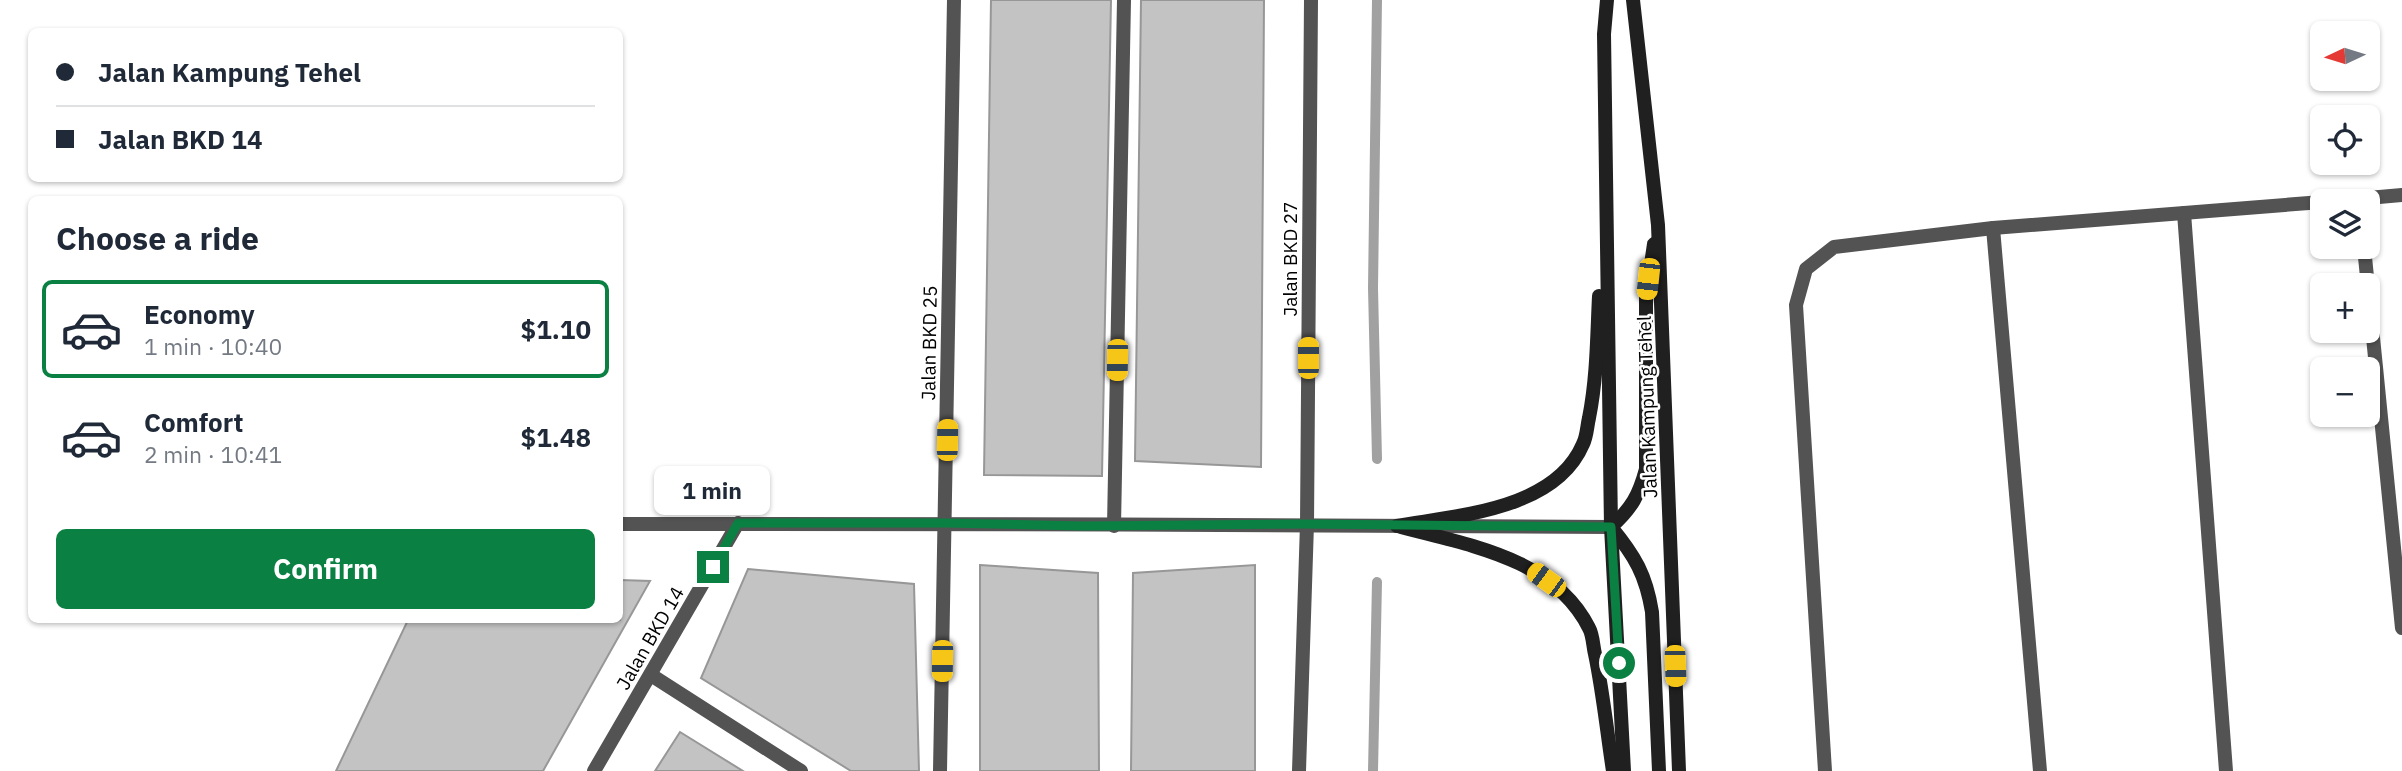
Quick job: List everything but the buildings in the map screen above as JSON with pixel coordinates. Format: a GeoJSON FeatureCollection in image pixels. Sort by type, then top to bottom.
{"type":"FeatureCollection","features":[{"type":"Feature","properties":{"kind":"main road","name":"Jalan Kampung Tehel"},"geometry":{"type":"LineString","coordinates":[[1607,0],[1604,34],[1611,527],[1624,771]]}},
{"type":"Feature","properties":{"kind":"main road","name":"Jalan Kampung Tehel"},"geometry":{"type":"LineString","coordinates":[[1633,0],[1658,225],[1679,771]]}},
{"type":"Feature","properties":{"kind":"main road"},"geometry":{"type":"LineString","coordinates":[[1397,526],[1482,510],[1531,496],[1562,476],[1583,444],[1594,393],[1606,171]]}},
{"type":"Feature","properties":{"kind":"main road"},"geometry":{"type":"LineString","coordinates":[[1658,225],[1650,260],[1646,298],[1646,468],[1639,495],[1625,515],[1611,527],[1639,563],[1648,589],[1652,612],[1658,771]]}},
{"type":"Feature","properties":{"kind":"main road"},"geometry":{"type":"LineString","coordinates":[[1397,526],[1481,548],[1527,566],[1564,593],[1590,629],[1599,671],[1613,771]]}},
{"type":"Feature","properties":{"kind":"street","name":"Jalan BKD 25"},"geometry":{"type":"LineString","coordinates":[[940,771],[954,0]]}},
{"type":"Feature","properties":{"kind":"street"},"geometry":{"type":"LineString","coordinates":[[1114,526],[1124,0]]}},
{"type":"Feature","properties":{"kind":"street","name":"Jalan BKD 27"},"geometry":{"type":"LineString","coordinates":[[1299,771],[1307,524],[1311,0]]}},
{"type":"Feature","properties":{"kind":"street"},"geometry":{"type":"LineString","coordinates":[[2380,198],[2402,195]]}},
{"type":"Feature","properties":{"kind":"street"},"geometry":{"type":"LineString","coordinates":[[1825,771],[1796,305],[1806,269],[1833,247],[1993,228],[2310,203]]}},
{"type":"Feature","properties":{"kind":"street"},"geometry":{"type":"LineString","coordinates":[[2184,213],[2226,771]]}},
{"type":"Feature","properties":{"kind":"street"},"geometry":{"type":"LineString","coordinates":[[1993,228],[2040,771]]}},
{"type":"Feature","properties":{"kind":"street"},"geometry":{"type":"LineString","coordinates":[[2365,259],[2402,628]]}},
{"type":"Feature","properties":{"kind":"street","name":"Jalan BKD 14"},"geometry":{"type":"LineString","coordinates":[[594,771],[738,523]]}},
{"type":"Feature","properties":{"kind":"street"},"geometry":{"type":"LineString","coordinates":[[623,524],[1611,527]]}},
{"type":"Feature","properties":{"kind":"street"},"geometry":{"type":"LineString","coordinates":[[650,675],[802,771]]}},
{"type":"Feature","properties":{"kind":"waterway"},"geometry":{"type":"LineString","coordinates":[[1377,0],[1373,288],[1377,459]]}},
{"type":"Feature","properties":{"kind":"waterway"},"geometry":{"type":"LineString","coordinates":[[1373,771],[1377,582]]}},
{"type":"Feature","properties":{"kind":"route"},"geometry":{"type":"LineString","coordinates":[[713,567],[738,523],[1611,527],[1619,663]]}}]}
